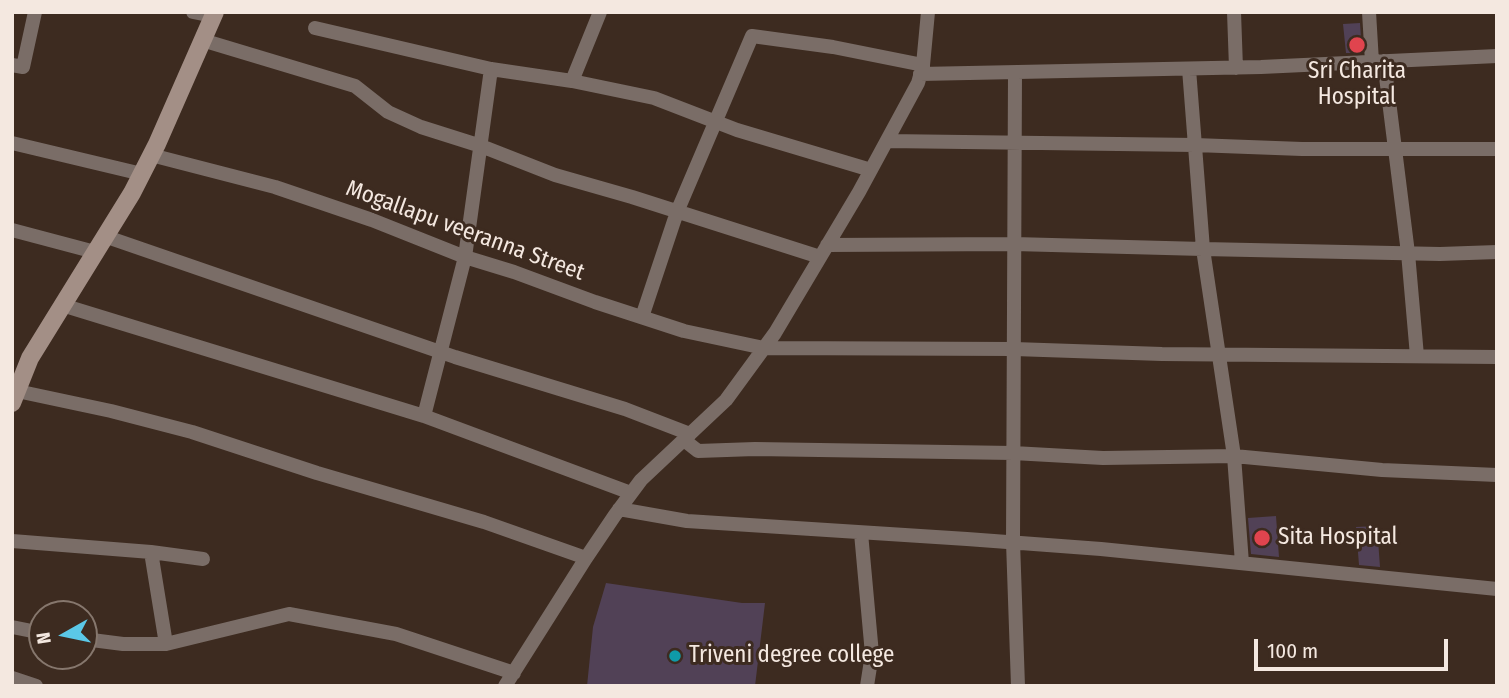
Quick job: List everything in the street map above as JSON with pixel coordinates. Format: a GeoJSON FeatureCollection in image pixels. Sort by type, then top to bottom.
{"type":"FeatureCollection","features":[{"type":"Feature","properties":{"kind":"main road"},"geometry":{"type":"LineString","coordinates":[[15,397],[30,358],[142,174],[214,14]]}},
{"type":"Feature","properties":{"kind":"street"},"geometry":{"type":"LineString","coordinates":[[12,65],[23,67],[36,12]]}},
{"type":"Feature","properties":{"kind":"street"},"geometry":{"type":"LineString","coordinates":[[193,12],[214,14]]}},
{"type":"Feature","properties":{"kind":"street"},"geometry":{"type":"LineString","coordinates":[[505,686],[586,558],[631,493],[641,480],[726,400],[764,348],[824,251],[918,83],[928,12]]}},
{"type":"Feature","properties":{"kind":"street"},"geometry":{"type":"LineString","coordinates":[[1234,12],[1236,68]]}},
{"type":"Feature","properties":{"kind":"street"},"geometry":{"type":"LineString","coordinates":[[1369,12],[1394,149],[1408,253],[1417,356]]}},
{"type":"Feature","properties":{"kind":"street"},"geometry":{"type":"LineString","coordinates":[[572,80],[594,13]]}},
{"type":"Feature","properties":{"kind":"street"},"geometry":{"type":"LineString","coordinates":[[315,28],[491,69],[572,80],[654,98],[737,130],[871,170]]}},
{"type":"Feature","properties":{"kind":"street"},"geometry":{"type":"LineString","coordinates":[[642,317],[677,212],[752,36],[833,47],[921,69],[1015,73],[1236,68],[1497,56]]}},
{"type":"Feature","properties":{"kind":"street"},"geometry":{"type":"LineString","coordinates":[[202,40],[355,86],[388,112],[421,127],[481,146],[555,175],[677,212],[824,251],[1014,244],[1203,250],[1497,252]]}},
{"type":"Feature","properties":{"kind":"street"},"geometry":{"type":"LineString","coordinates":[[424,416],[465,257],[491,69]]}},
{"type":"Feature","properties":{"kind":"street"},"geometry":{"type":"LineString","coordinates":[[1189,69],[1203,250],[1234,456],[1242,563]]}},
{"type":"Feature","properties":{"kind":"street"},"geometry":{"type":"LineString","coordinates":[[1015,73],[1013,542],[1018,686]]}},
{"type":"Feature","properties":{"kind":"street"},"geometry":{"type":"LineString","coordinates":[[887,141],[1302,149],[1497,149]]}},
{"type":"Feature","properties":{"kind":"street"},"geometry":{"type":"LineString","coordinates":[[12,143],[142,174]]}},
{"type":"Feature","properties":{"kind":"street","name":"Mogallapu veeranna Street"},"geometry":{"type":"LineString","coordinates":[[151,155],[275,187],[372,220],[465,257],[684,331],[764,348],[1497,357]]}},
{"type":"Feature","properties":{"kind":"street"},"geometry":{"type":"LineString","coordinates":[[12,230],[100,244],[625,409],[687,437],[698,451],[755,449],[1013,453],[1103,458],[1234,456],[1382,470],[1497,475]]}},
{"type":"Feature","properties":{"kind":"street"},"geometry":{"type":"LineString","coordinates":[[62,305],[424,416],[631,493]]}},
{"type":"Feature","properties":{"kind":"street"},"geometry":{"type":"LineString","coordinates":[[15,397],[111,411],[192,432],[317,473],[484,522],[586,558]]}},
{"type":"Feature","properties":{"kind":"street"},"geometry":{"type":"LineString","coordinates":[[619,509],[687,521],[1013,542],[1497,589]]}},
{"type":"Feature","properties":{"kind":"street"},"geometry":{"type":"LineString","coordinates":[[861,533],[872,654],[867,686]]}},
{"type":"Feature","properties":{"kind":"street"},"geometry":{"type":"LineString","coordinates":[[12,541],[203,559]]}},
{"type":"Feature","properties":{"kind":"street"},"geometry":{"type":"LineString","coordinates":[[151,552],[166,643]]}},
{"type":"Feature","properties":{"kind":"street"},"geometry":{"type":"LineString","coordinates":[[98,641],[123,644],[166,643],[289,614],[396,634],[514,673]]}},
{"type":"Feature","properties":{"kind":"street"},"geometry":{"type":"LineString","coordinates":[[12,678],[36,686]]}},
{"type":"Feature","properties":{"kind":"building"},"geometry":{"type":"Polygon","coordinates":[[[1360,23],[1362,53],[1346,53],[1343,24],[1360,23]]]}},
{"type":"Feature","properties":{"kind":"building"},"geometry":{"type":"Polygon","coordinates":[[[1276,516],[1279,557],[1251,554],[1248,518],[1276,516]]]}},
{"type":"Feature","properties":{"kind":"building"},"geometry":{"type":"Polygon","coordinates":[[[1377,526],[1380,567],[1359,565],[1356,527],[1377,526]]]}},
{"type":"Feature","properties":{"kind":"building","name":"Triveni degree college"},"geometry":{"type":"Polygon","coordinates":[[[606,583],[742,603],[765,603],[755,686],[587,686],[593,627],[606,583]]]}},
{"type":"Feature","properties":{"kind":"place","name":"Sri Charita Hospital"},"geometry":{"type":"Point","coordinates":[1357,45]}},
{"type":"Feature","properties":{"kind":"place","name":"Sita Hospital"},"geometry":{"type":"Point","coordinates":[1262,538]}},
{"type":"Feature","properties":{"kind":"place","name":"Triveni degree college"},"geometry":{"type":"Point","coordinates":[675,656]}}]}
